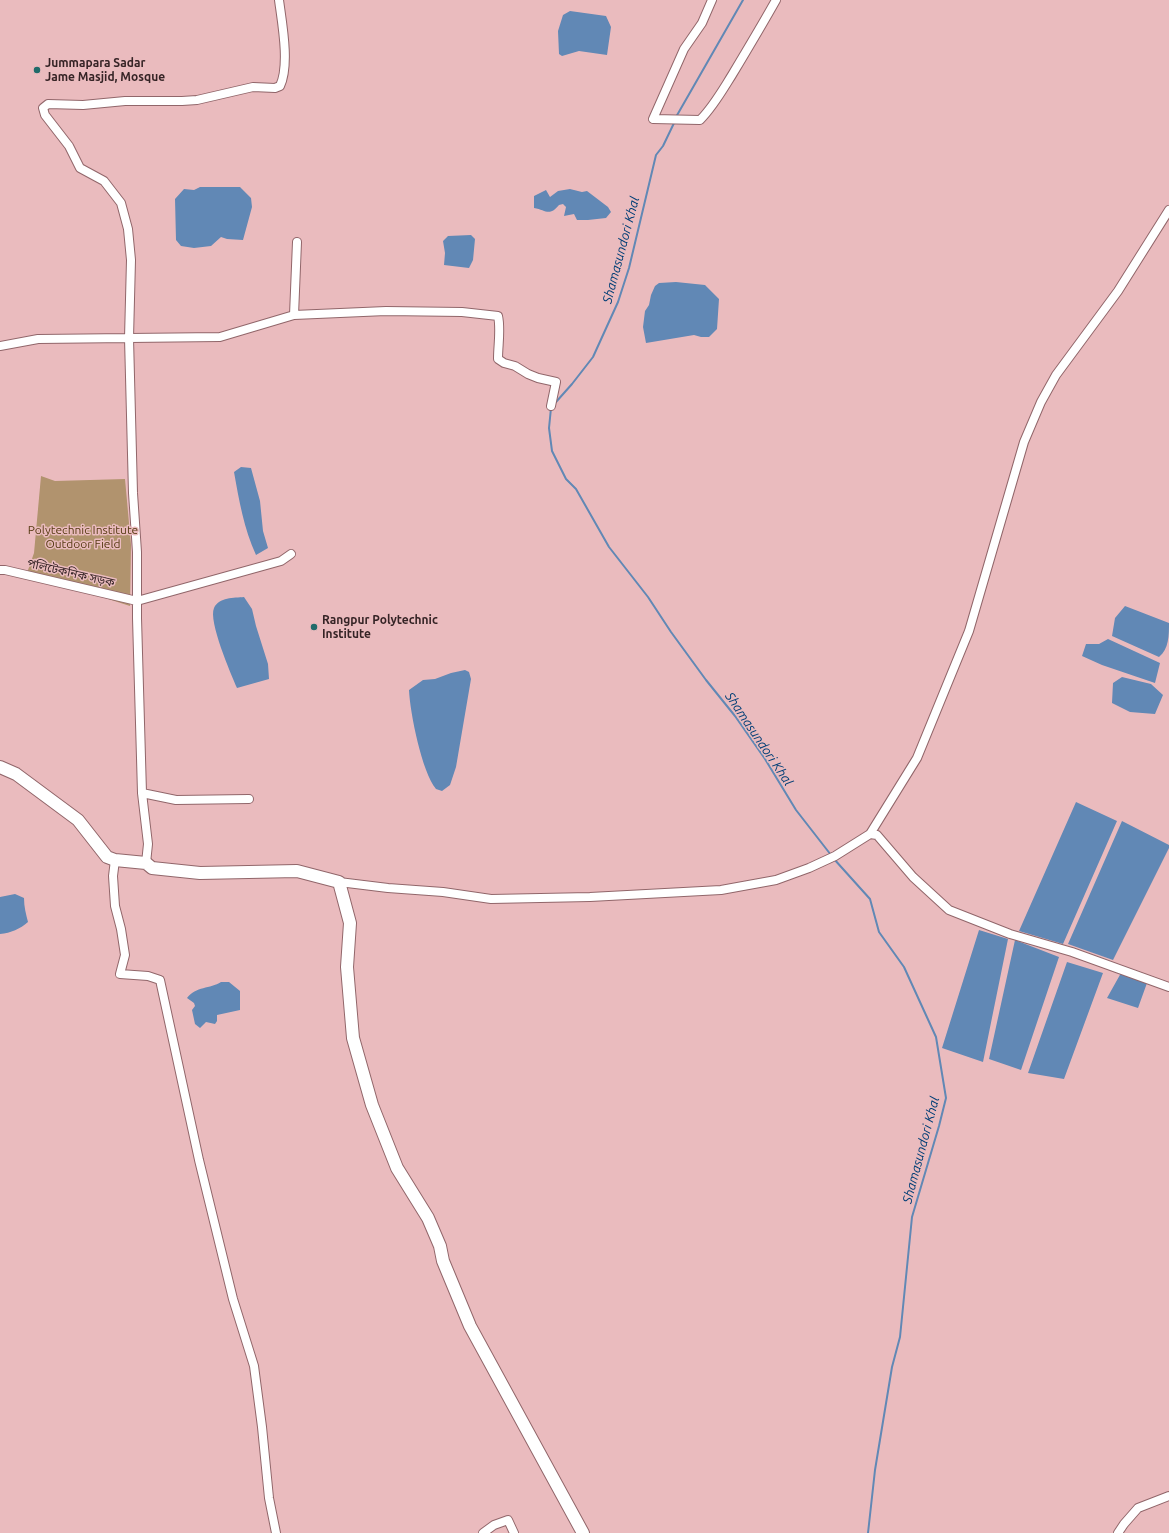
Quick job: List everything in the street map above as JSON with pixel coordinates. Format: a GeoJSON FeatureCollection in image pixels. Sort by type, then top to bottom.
{"type":"FeatureCollection","features":[{"type":"Feature","properties":{"kind":"main road"},"geometry":{"type":"LineString","coordinates":[[0,767],[16,774],[78,820],[107,857],[115,860],[146,863],[152,868],[200,873],[297,871],[339,882],[350,923],[347,968],[352,1038],[372,1105],[397,1168],[428,1218],[440,1246],[443,1261],[470,1326],[583,1533]]}},
{"type":"Feature","properties":{"kind":"street"},"geometry":{"type":"LineString","coordinates":[[146,863],[148,844],[142,793],[137,552],[133,492],[129,338],[131,260],[128,229],[121,203],[104,181],[80,168],[69,146],[44,115],[43,108],[48,104],[83,105],[126,101],[197,100],[253,87],[275,88],[280,86],[285,61],[279,0]]}},
{"type":"Feature","properties":{"kind":"street"},"geometry":{"type":"LineString","coordinates":[[712,0],[702,23],[684,49],[653,119],[700,120],[710,110],[753,41],[776,0]]}},
{"type":"Feature","properties":{"kind":"street"},"geometry":{"type":"LineString","coordinates":[[339,882],[388,888],[443,892],[491,900],[590,897],[721,890],[776,880],[835,856],[870,834],[917,758],[969,631],[1024,442],[1041,402],[1056,375],[1118,291],[1169,210]]}},
{"type":"Feature","properties":{"kind":"street"},"geometry":{"type":"LineString","coordinates":[[294,315],[297,242]]}},
{"type":"Feature","properties":{"kind":"street"},"geometry":{"type":"LineString","coordinates":[[0,346],[38,339],[220,336],[294,315],[386,311],[462,312],[498,316],[500,323],[498,359],[538,378],[556,382],[551,406]]}},
{"type":"Feature","properties":{"kind":"street"},"geometry":{"type":"LineString","coordinates":[[137,601],[281,561],[291,554]]}},
{"type":"Feature","properties":{"kind":"street","name":"পলিটেকনিক সড়ক"},"geometry":{"type":"LineString","coordinates":[[0,570],[137,601]]}},
{"type":"Feature","properties":{"kind":"street"},"geometry":{"type":"LineString","coordinates":[[142,793],[176,800],[249,799]]}},
{"type":"Feature","properties":{"kind":"street"},"geometry":{"type":"LineString","coordinates":[[870,834],[877,835],[913,877],[949,910],[1010,934],[1072,952],[1169,987]]}},
{"type":"Feature","properties":{"kind":"street"},"geometry":{"type":"LineString","coordinates":[[115,860],[113,876],[115,906],[121,929],[125,955],[120,974],[148,976],[160,980],[199,1160],[233,1299],[254,1366],[269,1498],[276,1533]]}},
{"type":"Feature","properties":{"kind":"street"},"geometry":{"type":"LineString","coordinates":[[1118,1533],[1138,1508],[1169,1496]]}},
{"type":"Feature","properties":{"kind":"street"},"geometry":{"type":"LineString","coordinates":[[483,1533],[494,1525],[508,1520],[514,1533]]}},
{"type":"Feature","properties":{"kind":"green space","name":"Polytechnic Institute Outdoor Field"},"geometry":{"type":"Polygon","coordinates":[[[41,476],[55,481],[125,479],[131,545],[130,606],[27,573],[34,553],[41,476]]]}},
{"type":"Feature","properties":{"kind":"water"},"geometry":{"type":"Polygon","coordinates":[[[570,11],[606,16],[611,27],[607,55],[579,51],[562,56],[559,54],[558,31],[563,15],[570,11]]]}},
{"type":"Feature","properties":{"kind":"water"},"geometry":{"type":"Polygon","coordinates":[[[200,187],[240,187],[251,198],[252,207],[243,240],[221,237],[211,246],[194,248],[181,246],[176,240],[175,199],[184,189],[194,190],[200,187]]]}},
{"type":"Feature","properties":{"kind":"water"},"geometry":{"type":"Polygon","coordinates":[[[570,189],[582,192],[587,191],[608,207],[611,212],[606,218],[577,220],[574,214],[564,216],[566,207],[563,204],[559,205],[556,209],[550,212],[534,208],[534,196],[546,190],[550,197],[558,191],[570,189]]]}},
{"type":"Feature","properties":{"kind":"water"},"geometry":{"type":"Polygon","coordinates":[[[471,235],[475,239],[473,260],[469,268],[444,265],[445,253],[443,241],[448,236],[471,235]]]}},
{"type":"Feature","properties":{"kind":"water"},"geometry":{"type":"Polygon","coordinates":[[[676,282],[705,285],[719,299],[717,329],[709,337],[694,335],[646,343],[643,327],[645,311],[649,305],[655,286],[659,283],[676,282]]]}},
{"type":"Feature","properties":{"kind":"water"},"geometry":{"type":"Polygon","coordinates":[[[241,467],[251,468],[260,501],[263,531],[268,548],[256,555],[245,525],[234,472],[241,467]]]}},
{"type":"Feature","properties":{"kind":"water"},"geometry":{"type":"Polygon","coordinates":[[[244,597],[252,609],[268,664],[269,679],[237,688],[221,648],[213,615],[214,608],[219,602],[227,599],[244,597]]]}},
{"type":"Feature","properties":{"kind":"water"},"geometry":{"type":"Polygon","coordinates":[[[1125,606],[1169,623],[1167,646],[1159,657],[1112,636],[1115,618],[1125,606]]]}},
{"type":"Feature","properties":{"kind":"water"},"geometry":{"type":"Polygon","coordinates":[[[1108,639],[1160,663],[1155,683],[1102,665],[1082,656],[1086,644],[1099,644],[1108,639]]]}},
{"type":"Feature","properties":{"kind":"water"},"geometry":{"type":"Polygon","coordinates":[[[465,670],[469,672],[471,679],[456,767],[450,785],[442,791],[436,789],[426,770],[414,727],[409,690],[423,680],[435,679],[465,670]]]}},
{"type":"Feature","properties":{"kind":"water"},"geometry":{"type":"Polygon","coordinates":[[[1122,677],[1151,684],[1163,695],[1155,714],[1130,712],[1112,703],[1113,683],[1122,677]]]}},
{"type":"Feature","properties":{"kind":"water"},"geometry":{"type":"Polygon","coordinates":[[[1076,802],[1117,821],[1063,944],[1019,931],[1076,802]]]}},
{"type":"Feature","properties":{"kind":"water"},"geometry":{"type":"Polygon","coordinates":[[[1122,821],[1169,845],[1169,848],[1113,960],[1068,944],[1122,821]]]}},
{"type":"Feature","properties":{"kind":"water"},"geometry":{"type":"Polygon","coordinates":[[[15,894],[24,898],[28,922],[22,927],[8,933],[0,934],[0,897],[15,894]]]}},
{"type":"Feature","properties":{"kind":"water"},"geometry":{"type":"Polygon","coordinates":[[[979,930],[1008,939],[983,1062],[942,1048],[979,930]]]}},
{"type":"Feature","properties":{"kind":"water"},"geometry":{"type":"Polygon","coordinates":[[[1015,940],[1059,957],[1021,1070],[989,1059],[1015,940]]]}},
{"type":"Feature","properties":{"kind":"water"},"geometry":{"type":"Polygon","coordinates":[[[1067,962],[1103,973],[1064,1079],[1028,1073],[1067,962]]]}},
{"type":"Feature","properties":{"kind":"water"},"geometry":{"type":"Polygon","coordinates":[[[1121,973],[1147,983],[1138,1008],[1107,998],[1121,973]]]}},
{"type":"Feature","properties":{"kind":"water"},"geometry":{"type":"Polygon","coordinates":[[[221,982],[229,982],[240,991],[240,1010],[217,1015],[217,1021],[215,1024],[206,1022],[200,1028],[195,1024],[192,1010],[195,1006],[194,1003],[187,998],[195,991],[221,982]]]}},
{"type":"Feature","properties":{"kind":"waterway","name":"Shamasundori Khal"},"geometry":{"type":"LineString","coordinates":[[676,117],[743,0]]}},
{"type":"Feature","properties":{"kind":"waterway","name":"Shamasundori Khal"},"geometry":{"type":"LineString","coordinates":[[556,402],[593,357],[618,302],[629,268],[656,155],[663,146],[675,121]]}},
{"type":"Feature","properties":{"kind":"waterway","name":"Shamasundori Khal"},"geometry":{"type":"LineString","coordinates":[[551,408],[549,428],[552,451],[566,479],[576,489],[609,547],[648,597],[706,680],[735,716],[765,759],[796,810],[831,855]]}},
{"type":"Feature","properties":{"kind":"waterway","name":"Shamasundori Khal"},"geometry":{"type":"LineString","coordinates":[[834,859],[870,899],[879,932],[904,967],[936,1037],[946,1098],[912,1217],[900,1337],[892,1367],[875,1470],[868,1533]]}},
{"type":"Feature","properties":{"kind":"place","name":"Jummapara Sadar Jame Masjid, Mosque"},"geometry":{"type":"Point","coordinates":[37,70]}},
{"type":"Feature","properties":{"kind":"place","name":"Rangpur Polytechnic Institute"},"geometry":{"type":"Point","coordinates":[314,627]}}]}
